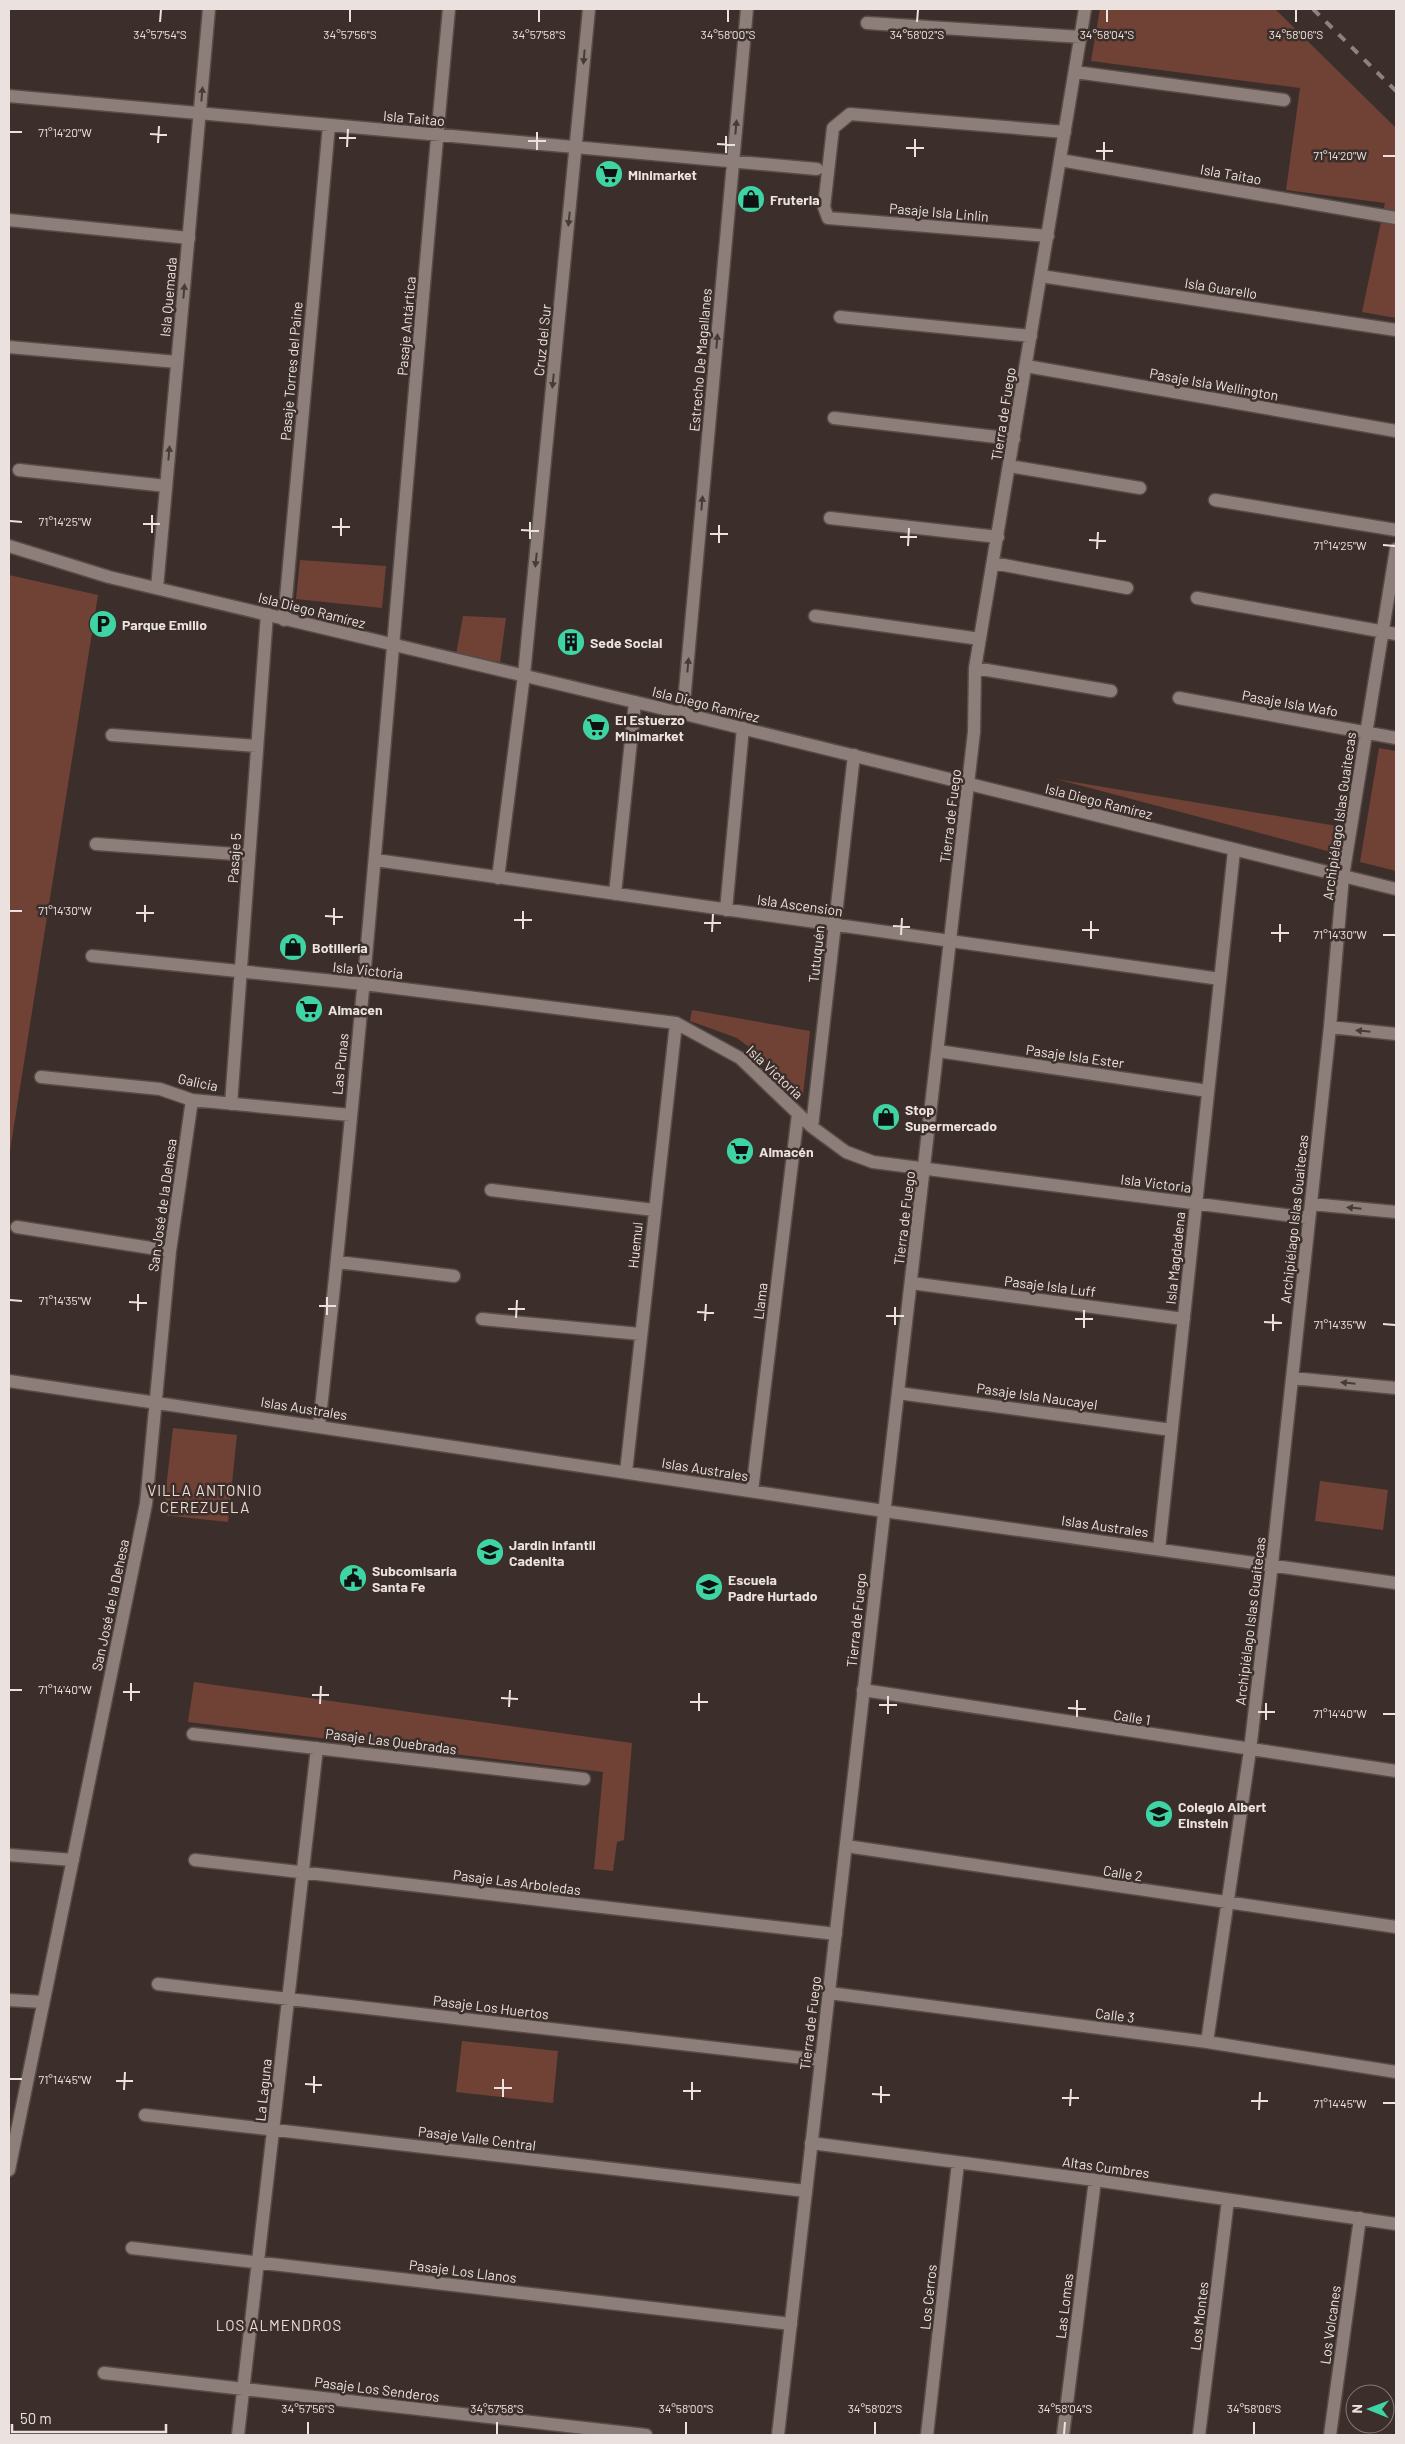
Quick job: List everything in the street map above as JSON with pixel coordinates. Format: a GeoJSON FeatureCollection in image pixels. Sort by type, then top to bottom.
{"type":"FeatureCollection","features":[{"type":"Feature","properties":{"kind":"street","name":"Isla Quemada"},"geometry":{"type":"LineString","coordinates":[[157,588],[209,9]]}},
{"type":"Feature","properties":{"kind":"street","name":"Pasaje Antártica"},"geometry":{"type":"LineString","coordinates":[[394,646],[449,9]]}},
{"type":"Feature","properties":{"kind":"street","name":"Cruz del Sur"},"geometry":{"type":"LineString","coordinates":[[498,878],[524,675],[589,9]]}},
{"type":"Feature","properties":{"kind":"street","name":"Estrecho De Magallanes"},"geometry":{"type":"LineString","coordinates":[[683,713],[747,9]]}},
{"type":"Feature","properties":{"kind":"street","name":"Tierra de Fuego"},"geometry":{"type":"LineString","coordinates":[[778,2435],[951,941],[974,732],[976,668],[1085,9]]}},
{"type":"Feature","properties":{"kind":"street"},"geometry":{"type":"LineString","coordinates":[[867,22],[1080,37]]}},
{"type":"Feature","properties":{"kind":"street"},"geometry":{"type":"LineString","coordinates":[[1075,72],[1284,100]]}},
{"type":"Feature","properties":{"kind":"street","name":"Isla Taitao"},"geometry":{"type":"LineString","coordinates":[[9,96],[817,169]]}},
{"type":"Feature","properties":{"kind":"street","name":"Pasaje Isla Linlin"},"geometry":{"type":"LineString","coordinates":[[1048,236],[828,218],[824,207],[833,128],[850,114],[1065,132]]}},
{"type":"Feature","properties":{"kind":"street","name":"Pasaje Torres del Paine"},"geometry":{"type":"LineString","coordinates":[[284,620],[329,125]]}},
{"type":"Feature","properties":{"kind":"street","name":"Isla Taitao"},"geometry":{"type":"LineString","coordinates":[[1060,160],[1396,218]]}},
{"type":"Feature","properties":{"kind":"street"},"geometry":{"type":"LineString","coordinates":[[9,220],[189,238]]}},
{"type":"Feature","properties":{"kind":"street","name":"Isla Guarello"},"geometry":{"type":"LineString","coordinates":[[1041,276],[1396,330]]}},
{"type":"Feature","properties":{"kind":"street"},"geometry":{"type":"LineString","coordinates":[[840,317],[1031,336]]}},
{"type":"Feature","properties":{"kind":"street"},"geometry":{"type":"LineString","coordinates":[[9,347],[177,362]]}},
{"type":"Feature","properties":{"kind":"street","name":"Pasaje Isla Wellington"},"geometry":{"type":"LineString","coordinates":[[1026,366],[1396,431]]}},
{"type":"Feature","properties":{"kind":"street"},"geometry":{"type":"LineString","coordinates":[[834,418],[1014,439]]}},
{"type":"Feature","properties":{"kind":"street"},"geometry":{"type":"LineString","coordinates":[[1009,466],[1140,488]]}},
{"type":"Feature","properties":{"kind":"street"},"geometry":{"type":"LineString","coordinates":[[19,470],[166,486]]}},
{"type":"Feature","properties":{"kind":"street"},"geometry":{"type":"LineString","coordinates":[[1215,500],[1396,530]]}},
{"type":"Feature","properties":{"kind":"street"},"geometry":{"type":"LineString","coordinates":[[830,518],[998,537]]}},
{"type":"Feature","properties":{"kind":"street","name":"Isla Diego Ramírez"},"geometry":{"type":"LineString","coordinates":[[9,546],[109,577],[683,713],[1396,890]]}},
{"type":"Feature","properties":{"kind":"street","name":"Archipiélago Islas Guaitecas"},"geometry":{"type":"LineString","coordinates":[[1207,2042],[1250,1750],[1272,1564],[1330,1027],[1343,876],[1396,548]]}},
{"type":"Feature","properties":{"kind":"street"},"geometry":{"type":"LineString","coordinates":[[993,563],[1128,588]]}},
{"type":"Feature","properties":{"kind":"street"},"geometry":{"type":"LineString","coordinates":[[1197,598],[1396,634]]}},
{"type":"Feature","properties":{"kind":"street","name":"Pasaje 5"},"geometry":{"type":"LineString","coordinates":[[231,1104],[267,614]]}},
{"type":"Feature","properties":{"kind":"street"},"geometry":{"type":"LineString","coordinates":[[815,616],[980,639]]}},
{"type":"Feature","properties":{"kind":"street","name":"Las Punas"},"geometry":{"type":"LineString","coordinates":[[319,1426],[338,1262],[394,646]]}},
{"type":"Feature","properties":{"kind":"street"},"geometry":{"type":"LineString","coordinates":[[976,668],[1111,691]]}},
{"type":"Feature","properties":{"kind":"street","name":"Pasaje Isla Wafo"},"geometry":{"type":"LineString","coordinates":[[1179,698],[1396,738]]}},
{"type":"Feature","properties":{"kind":"street"},"geometry":{"type":"LineString","coordinates":[[615,894],[635,702]]}},
{"type":"Feature","properties":{"kind":"street"},"geometry":{"type":"LineString","coordinates":[[726,910],[743,728]]}},
{"type":"Feature","properties":{"kind":"street"},"geometry":{"type":"LineString","coordinates":[[112,735],[258,746]]}},
{"type":"Feature","properties":{"kind":"street","name":"Tutuquén"},"geometry":{"type":"LineString","coordinates":[[812,1127],[854,755]]}},
{"type":"Feature","properties":{"kind":"street"},"geometry":{"type":"LineString","coordinates":[[96,844],[249,855]]}},
{"type":"Feature","properties":{"kind":"street","name":"Isla Magdadena"},"geometry":{"type":"LineString","coordinates":[[1159,1549],[1234,851]]}},
{"type":"Feature","properties":{"kind":"street","name":"Isla Ascension"},"geometry":{"type":"LineString","coordinates":[[376,860],[1220,979]]}},
{"type":"Feature","properties":{"kind":"street","name":"Isla Victoria"},"geometry":{"type":"LineString","coordinates":[[92,956],[364,984],[676,1023],[740,1058],[812,1127],[846,1152],[873,1162],[1309,1218]]}},
{"type":"Feature","properties":{"kind":"street","name":"Huemul"},"geometry":{"type":"LineString","coordinates":[[626,1472],[676,1023]]}},
{"type":"Feature","properties":{"kind":"street"},"geometry":{"type":"LineString","coordinates":[[1330,1027],[1396,1034]]}},
{"type":"Feature","properties":{"kind":"street","name":"Pasaje Isla Ester"},"geometry":{"type":"LineString","coordinates":[[938,1051],[1208,1091]]}},
{"type":"Feature","properties":{"kind":"street","name":"Galicia"},"geometry":{"type":"LineString","coordinates":[[40,1077],[160,1089],[192,1100],[350,1115]]}},
{"type":"Feature","properties":{"kind":"street","name":"San José de la Dehesa"},"geometry":{"type":"LineString","coordinates":[[9,2170],[11,2152],[146,1504],[170,1250],[192,1100]]}},
{"type":"Feature","properties":{"kind":"street","name":"Llama"},"geometry":{"type":"LineString","coordinates":[[752,1491],[798,1114]]}},
{"type":"Feature","properties":{"kind":"street"},"geometry":{"type":"LineString","coordinates":[[490,1190],[654,1210]]}},
{"type":"Feature","properties":{"kind":"street"},"geometry":{"type":"LineString","coordinates":[[1311,1204],[1396,1212]]}},
{"type":"Feature","properties":{"kind":"street"},"geometry":{"type":"LineString","coordinates":[[17,1227],[170,1250]]}},
{"type":"Feature","properties":{"kind":"street"},"geometry":{"type":"LineString","coordinates":[[338,1262],[454,1276]]}},
{"type":"Feature","properties":{"kind":"street","name":"Pasaje Isla Luff"},"geometry":{"type":"LineString","coordinates":[[911,1283],[1184,1319]]}},
{"type":"Feature","properties":{"kind":"street"},"geometry":{"type":"LineString","coordinates":[[482,1319],[640,1334]]}},
{"type":"Feature","properties":{"kind":"street"},"geometry":{"type":"LineString","coordinates":[[1292,1378],[1396,1388]]}},
{"type":"Feature","properties":{"kind":"street","name":"Islas Australes"},"geometry":{"type":"LineString","coordinates":[[9,1381],[157,1401],[884,1511],[1272,1564],[1396,1583]]}},
{"type":"Feature","properties":{"kind":"street","name":"Pasaje Isla Naucayel"},"geometry":{"type":"LineString","coordinates":[[898,1393],[1172,1430]]}},
{"type":"Feature","properties":{"kind":"street","name":"Calle 1"},"geometry":{"type":"LineString","coordinates":[[863,1690],[1396,1771]]}},
{"type":"Feature","properties":{"kind":"street","name":"Pasaje Las Quebradas"},"geometry":{"type":"LineString","coordinates":[[193,1734],[584,1779]]}},
{"type":"Feature","properties":{"kind":"street","name":"La Laguna"},"geometry":{"type":"LineString","coordinates":[[238,2435],[317,1748]]}},
{"type":"Feature","properties":{"kind":"street","name":"Calle 2"},"geometry":{"type":"LineString","coordinates":[[846,1846],[1396,1927]]}},
{"type":"Feature","properties":{"kind":"street"},"geometry":{"type":"LineString","coordinates":[[9,1855],[73,1860]]}},
{"type":"Feature","properties":{"kind":"street","name":"Pasaje Las Arboledas"},"geometry":{"type":"LineString","coordinates":[[195,1860],[836,1934]]}},
{"type":"Feature","properties":{"kind":"street","name":"Pasaje Los Huertos"},"geometry":{"type":"LineString","coordinates":[[158,1984],[821,2060]]}},
{"type":"Feature","properties":{"kind":"street","name":"Calle 3"},"geometry":{"type":"LineString","coordinates":[[829,1993],[1207,2042],[1396,2072]]}},
{"type":"Feature","properties":{"kind":"street"},"geometry":{"type":"LineString","coordinates":[[9,2000],[43,2002]]}},
{"type":"Feature","properties":{"kind":"street","name":"Pasaje Valle Central"},"geometry":{"type":"LineString","coordinates":[[145,2115],[806,2191]]}},
{"type":"Feature","properties":{"kind":"street","name":"Altas Cumbres"},"geometry":{"type":"LineString","coordinates":[[812,2143],[1095,2180],[1396,2224]]}},
{"type":"Feature","properties":{"kind":"street","name":"Los Cerros"},"geometry":{"type":"LineString","coordinates":[[927,2435],[958,2163]]}},
{"type":"Feature","properties":{"kind":"street","name":"Las Lomas"},"geometry":{"type":"LineString","coordinates":[[1063,2435],[1095,2180]]}},
{"type":"Feature","properties":{"kind":"street","name":"Los Montes"},"geometry":{"type":"LineString","coordinates":[[1199,2435],[1228,2200]]}},
{"type":"Feature","properties":{"kind":"street","name":"Los Volcanes"},"geometry":{"type":"LineString","coordinates":[[1330,2435],[1360,2218]]}},
{"type":"Feature","properties":{"kind":"street","name":"Pasaje Los Llanos"},"geometry":{"type":"LineString","coordinates":[[132,2248],[791,2324]]}},
{"type":"Feature","properties":{"kind":"street","name":"Pasaje Los Senderos"},"geometry":{"type":"LineString","coordinates":[[104,2373],[646,2435]]}},
{"type":"Feature","properties":{"kind":"shaded area"},"geometry":{"type":"Polygon","coordinates":[[[1100,9],[1275,9],[1396,128],[1396,318],[1362,312],[1385,203],[1286,190],[1300,88],[1091,61],[1100,9]]]}},
{"type":"Feature","properties":{"kind":"shaded area"},"geometry":{"type":"Polygon","coordinates":[[[300,560],[386,566],[382,608],[296,599],[300,560]]]}},
{"type":"Feature","properties":{"kind":"shaded area"},"geometry":{"type":"Polygon","coordinates":[[[9,575],[98,595],[9,1157],[9,575]]]}},
{"type":"Feature","properties":{"kind":"shaded area"},"geometry":{"type":"Polygon","coordinates":[[[463,616],[506,618],[500,662],[456,654],[463,616]]]}},
{"type":"Feature","properties":{"kind":"shaded area"},"geometry":{"type":"Polygon","coordinates":[[[1379,748],[1396,751],[1396,871],[1360,862],[1379,748]]]}},
{"type":"Feature","properties":{"kind":"shaded area"},"geometry":{"type":"Polygon","coordinates":[[[1056,779],[1337,826],[1331,852],[1056,779]]]}},
{"type":"Feature","properties":{"kind":"shaded area"},"geometry":{"type":"Polygon","coordinates":[[[692,1010],[810,1031],[803,1095],[766,1060],[737,1038],[690,1021],[692,1010]]]}},
{"type":"Feature","properties":{"kind":"shaded area"},"geometry":{"type":"Polygon","coordinates":[[[173,1428],[237,1435],[228,1522],[163,1515],[173,1428]]]}},
{"type":"Feature","properties":{"kind":"shaded area"},"geometry":{"type":"Polygon","coordinates":[[[1320,1481],[1388,1490],[1383,1530],[1315,1521],[1320,1481]]]}},
{"type":"Feature","properties":{"kind":"shaded area"},"geometry":{"type":"Polygon","coordinates":[[[194,1682],[632,1743],[624,1840],[617,1842],[613,1871],[594,1869],[603,1772],[188,1722],[194,1682]]]}},
{"type":"Feature","properties":{"kind":"shaded area"},"geometry":{"type":"Polygon","coordinates":[[[462,2041],[558,2051],[553,2103],[456,2092],[462,2041]]]}},
{"type":"Feature","properties":{"kind":"railway"},"geometry":{"type":"LineString","coordinates":[[1313,9],[1396,91]]}},
{"type":"Feature","properties":{"kind":"place","name":"Minimarket"},"geometry":{"type":"Point","coordinates":[609,174]}},
{"type":"Feature","properties":{"kind":"place","name":"Fruteria"},"geometry":{"type":"Point","coordinates":[751,199]}},
{"type":"Feature","properties":{"kind":"place","name":"Parque Emilio"},"geometry":{"type":"Point","coordinates":[103,624]}},
{"type":"Feature","properties":{"kind":"place","name":"Sede Social"},"geometry":{"type":"Point","coordinates":[571,642]}},
{"type":"Feature","properties":{"kind":"place","name":"El Estuerzo Minimarket"},"geometry":{"type":"Point","coordinates":[596,727]}},
{"type":"Feature","properties":{"kind":"place","name":"Botillería"},"geometry":{"type":"Point","coordinates":[293,947]}},
{"type":"Feature","properties":{"kind":"place","name":"Almacen"},"geometry":{"type":"Point","coordinates":[309,1009]}},
{"type":"Feature","properties":{"kind":"place","name":"Stop Supermercado"},"geometry":{"type":"Point","coordinates":[886,1117]}},
{"type":"Feature","properties":{"kind":"place","name":"Almacén"},"geometry":{"type":"Point","coordinates":[740,1151]}},
{"type":"Feature","properties":{"kind":"place","name":"Jardin Infantil Cadenita"},"geometry":{"type":"Point","coordinates":[490,1552]}},
{"type":"Feature","properties":{"kind":"place","name":"Subcomisaría Santa Fe"},"geometry":{"type":"Point","coordinates":[353,1578]}},
{"type":"Feature","properties":{"kind":"place","name":"Escuela Padre Hurtado"},"geometry":{"type":"Point","coordinates":[709,1587]}},
{"type":"Feature","properties":{"kind":"place","name":"Colegio Albert Einstein"},"geometry":{"type":"Point","coordinates":[1159,1814]}},
{"type":"Feature","properties":{"kind":"district","name":"VILLA ANTONIO CEREZUELA"},"geometry":{"type":"Point","coordinates":[205,1498]}},
{"type":"Feature","properties":{"kind":"district","name":"LOS ALMENDROS"},"geometry":{"type":"Point","coordinates":[279,2325]}}]}
